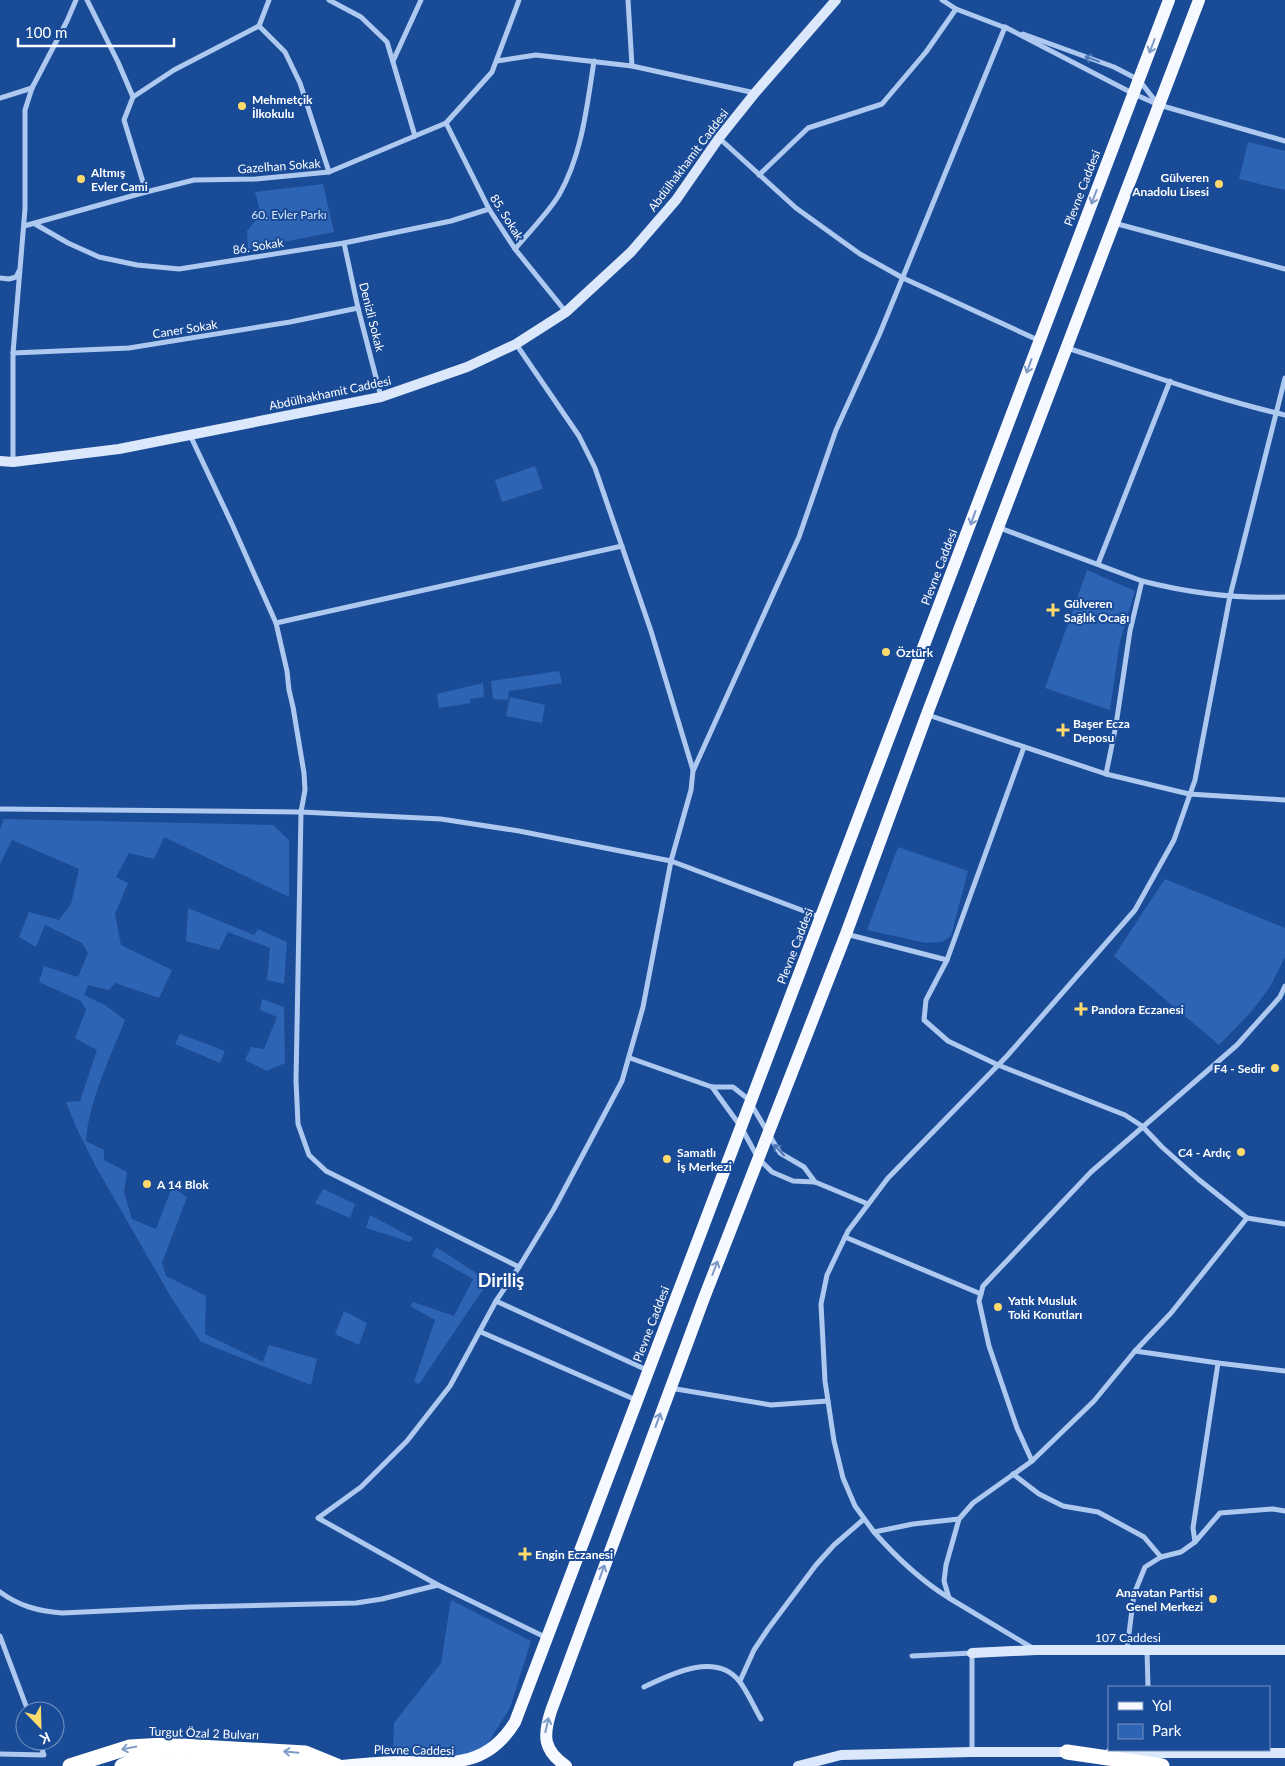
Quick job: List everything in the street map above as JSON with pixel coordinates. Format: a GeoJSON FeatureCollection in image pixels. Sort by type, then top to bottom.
{"type":"FeatureCollection","features":[{"type":"Feature","properties":{"kind":"highway","name":"Turgut Özal 2 Bulvarı"},"geometry":{"type":"LineString","coordinates":[[70,1766],[130,1747],[164,1745],[305,1753],[337,1766]]}},
{"type":"Feature","properties":{"kind":"highway"},"geometry":{"type":"LineString","coordinates":[[1067,1752],[1162,1766]]}},
{"type":"Feature","properties":{"kind":"highway"},"geometry":{"type":"LineString","coordinates":[[122,1766],[135,1760],[150,1758],[312,1766]]}},
{"type":"Feature","properties":{"kind":"main road","name":"Abdülhakhamit Caddesi"},"geometry":{"type":"LineString","coordinates":[[0,461],[13,462],[119,449],[381,397],[468,367],[516,344],[566,312],[631,252],[676,200],[719,138],[755,93],[836,0]]}},
{"type":"Feature","properties":{"kind":"main road","name":"Plevne Caddesi"},"geometry":{"type":"LineString","coordinates":[[342,1766],[402,1762],[469,1764],[491,1754],[508,1737],[1169,0]]}},
{"type":"Feature","properties":{"kind":"main road"},"geometry":{"type":"LineString","coordinates":[[566,1766],[550,1750],[546,1742],[547,1725],[670,1388],[846,934],[927,714],[1199,0]]}},
{"type":"Feature","properties":{"kind":"main road","name":"107 Caddesi"},"geometry":{"type":"LineString","coordinates":[[972,1653],[1036,1650],[1285,1650]]}},
{"type":"Feature","properties":{"kind":"main road"},"geometry":{"type":"LineString","coordinates":[[798,1766],[841,1755],[1149,1751],[1285,1753]]}},
{"type":"Feature","properties":{"kind":"street"},"geometry":{"type":"LineString","coordinates":[[13,462],[13,353],[24,226],[25,110],[32,88],[76,0]]}},
{"type":"Feature","properties":{"kind":"street"},"geometry":{"type":"LineString","coordinates":[[87,0],[133,97]]}},
{"type":"Feature","properties":{"kind":"street"},"geometry":{"type":"LineString","coordinates":[[146,192],[124,120],[133,97],[174,70],[259,26],[268,0]]}},
{"type":"Feature","properties":{"kind":"street"},"geometry":{"type":"LineString","coordinates":[[329,0],[361,17],[388,42],[415,136]]}},
{"type":"Feature","properties":{"kind":"street"},"geometry":{"type":"LineString","coordinates":[[393,61],[421,0]]}},
{"type":"Feature","properties":{"kind":"street","name":"Gazelhan Sokak"},"geometry":{"type":"LineString","coordinates":[[24,226],[194,180],[256,178],[328,172],[446,123],[492,72],[519,0]]}},
{"type":"Feature","properties":{"kind":"street"},"geometry":{"type":"LineString","coordinates":[[628,0],[632,66]]}},
{"type":"Feature","properties":{"kind":"street"},"geometry":{"type":"LineString","coordinates":[[942,0],[956,9],[1114,66],[1139,80],[1159,105]]}},
{"type":"Feature","properties":{"kind":"street"},"geometry":{"type":"LineString","coordinates":[[759,175],[808,128],[882,104],[926,52],[956,9]]}},
{"type":"Feature","properties":{"kind":"street"},"geometry":{"type":"LineString","coordinates":[[259,26],[285,52],[300,83],[328,172]]}},
{"type":"Feature","properties":{"kind":"street"},"geometry":{"type":"LineString","coordinates":[[1005,27],[1159,105],[1285,142]]}},
{"type":"Feature","properties":{"kind":"street"},"geometry":{"type":"LineString","coordinates":[[547,1638],[438,1585],[318,1518],[361,1487],[407,1441],[450,1386],[481,1332],[496,1301],[520,1267],[554,1209],[618,1089],[630,1058],[643,1007],[671,861],[690,790],[693,771],[799,537],[836,430],[880,333],[1005,27]]}},
{"type":"Feature","properties":{"kind":"street"},"geometry":{"type":"LineString","coordinates":[[497,61],[536,55],[594,61],[632,66],[755,93]]}},
{"type":"Feature","properties":{"kind":"street"},"geometry":{"type":"LineString","coordinates":[[516,249],[558,195],[573,165],[583,126],[594,61]]}},
{"type":"Feature","properties":{"kind":"street"},"geometry":{"type":"LineString","coordinates":[[0,98],[32,88]]}},
{"type":"Feature","properties":{"kind":"street","name":"85. Sokak"},"geometry":{"type":"LineString","coordinates":[[446,123],[489,210],[516,249],[566,312]]}},
{"type":"Feature","properties":{"kind":"street"},"geometry":{"type":"LineString","coordinates":[[719,138],[804,214],[860,254],[903,278],[1039,340]]}},
{"type":"Feature","properties":{"kind":"street","name":"86. Sokak"},"geometry":{"type":"LineString","coordinates":[[35,224],[68,243],[99,257],[137,265],[179,269],[344,242],[451,221],[489,210]]}},
{"type":"Feature","properties":{"kind":"street"},"geometry":{"type":"LineString","coordinates":[[1114,223],[1285,269]]}},
{"type":"Feature","properties":{"kind":"street","name":"Denizli Sokak"},"geometry":{"type":"LineString","coordinates":[[344,242],[358,308],[381,397]]}},
{"type":"Feature","properties":{"kind":"street"},"geometry":{"type":"LineString","coordinates":[[0,278],[9,279],[16,277],[21,268]]}},
{"type":"Feature","properties":{"kind":"street","name":"Caner Sokak"},"geometry":{"type":"LineString","coordinates":[[13,353],[129,348],[271,325],[358,308]]}},
{"type":"Feature","properties":{"kind":"street"},"geometry":{"type":"LineString","coordinates":[[516,344],[579,436],[591,459],[651,631],[693,771]]}},
{"type":"Feature","properties":{"kind":"street"},"geometry":{"type":"LineString","coordinates":[[1067,348],[1200,392],[1285,415]]}},
{"type":"Feature","properties":{"kind":"street"},"geometry":{"type":"LineString","coordinates":[[1036,1650],[932,1587],[894,1554],[874,1532],[855,1506],[843,1478],[834,1441],[825,1381],[820,1304],[827,1275],[845,1237],[868,1204],[888,1178],[998,1065],[1055,1003],[1135,910],[1174,840],[1194,780],[1230,596],[1285,378]]}},
{"type":"Feature","properties":{"kind":"street"},"geometry":{"type":"LineString","coordinates":[[1098,564],[1170,381]]}},
{"type":"Feature","properties":{"kind":"street"},"geometry":{"type":"LineString","coordinates":[[190,435],[276,623],[287,671],[304,773],[301,812],[296,1081],[298,1124],[309,1154],[326,1171],[520,1267]]}},
{"type":"Feature","properties":{"kind":"street"},"geometry":{"type":"LineString","coordinates":[[999,527],[1142,580],[1198,594],[1258,598],[1285,597]]}},
{"type":"Feature","properties":{"kind":"street"},"geometry":{"type":"LineString","coordinates":[[276,623],[622,546]]}},
{"type":"Feature","properties":{"kind":"street"},"geometry":{"type":"LineString","coordinates":[[1106,774],[1116,725],[1130,631],[1142,580]]}},
{"type":"Feature","properties":{"kind":"street"},"geometry":{"type":"LineString","coordinates":[[927,714],[1072,761],[1106,774],[1190,794],[1285,800]]}},
{"type":"Feature","properties":{"kind":"street"},"geometry":{"type":"LineString","coordinates":[[1024,747],[947,960],[926,1000],[924,1020],[948,1041],[998,1065],[1125,1115],[1142,1126],[1191,1173],[1246,1218],[1285,1224]]}},
{"type":"Feature","properties":{"kind":"street"},"geometry":{"type":"LineString","coordinates":[[0,809],[301,812],[441,819],[519,831],[671,861],[821,918]]}},
{"type":"Feature","properties":{"kind":"street"},"geometry":{"type":"LineString","coordinates":[[846,934],[947,960]]}},
{"type":"Feature","properties":{"kind":"street"},"geometry":{"type":"LineString","coordinates":[[1032,1460],[1017,1428],[989,1346],[979,1301],[984,1286],[1091,1172],[1226,1055],[1280,997],[1285,986]]}},
{"type":"Feature","properties":{"kind":"street"},"geometry":{"type":"LineString","coordinates":[[630,1058],[712,1086],[733,1087],[748,1099],[780,1153],[804,1167],[815,1182]]}},
{"type":"Feature","properties":{"kind":"street"},"geometry":{"type":"LineString","coordinates":[[712,1086],[741,1127],[758,1158],[772,1172],[794,1181],[815,1182],[868,1204]]}},
{"type":"Feature","properties":{"kind":"street"},"geometry":{"type":"LineString","coordinates":[[949,1598],[944,1581],[945,1573],[960,1519],[974,1503],[1032,1460],[1094,1401],[1135,1351],[1171,1314],[1246,1218]]}},
{"type":"Feature","properties":{"kind":"street"},"geometry":{"type":"LineString","coordinates":[[845,1237],[981,1294]]}},
{"type":"Feature","properties":{"kind":"street"},"geometry":{"type":"LineString","coordinates":[[496,1301],[648,1370]]}},
{"type":"Feature","properties":{"kind":"street"},"geometry":{"type":"LineString","coordinates":[[481,1332],[636,1400]]}},
{"type":"Feature","properties":{"kind":"street"},"geometry":{"type":"LineString","coordinates":[[1135,1351],[1218,1364],[1285,1371]]}},
{"type":"Feature","properties":{"kind":"street"},"geometry":{"type":"LineString","coordinates":[[1195,1542],[1193,1528],[1218,1364]]}},
{"type":"Feature","properties":{"kind":"street"},"geometry":{"type":"LineString","coordinates":[[670,1388],[771,1405],[828,1402]]}},
{"type":"Feature","properties":{"kind":"street"},"geometry":{"type":"LineString","coordinates":[[1013,1474],[1039,1494],[1064,1506],[1098,1512],[1144,1537],[1161,1557]]}},
{"type":"Feature","properties":{"kind":"street"},"geometry":{"type":"LineString","coordinates":[[1128,1650],[1134,1594],[1145,1567],[1161,1557],[1181,1552],[1195,1542],[1220,1513],[1272,1509],[1285,1511]]}},
{"type":"Feature","properties":{"kind":"street"},"geometry":{"type":"LineString","coordinates":[[740,1681],[754,1650],[816,1565],[834,1545],[864,1519]]}},
{"type":"Feature","properties":{"kind":"street"},"geometry":{"type":"LineString","coordinates":[[874,1532],[913,1524],[960,1519]]}},
{"type":"Feature","properties":{"kind":"street"},"geometry":{"type":"LineString","coordinates":[[0,1592],[28,1608],[44,1612],[62,1613],[190,1607],[356,1603],[389,1598],[438,1585]]}},
{"type":"Feature","properties":{"kind":"street"},"geometry":{"type":"LineString","coordinates":[[0,1636],[24,1701]]}},
{"type":"Feature","properties":{"kind":"street"},"geometry":{"type":"LineString","coordinates":[[1147,1650],[1148,1686]]}},
{"type":"Feature","properties":{"kind":"street"},"geometry":{"type":"LineString","coordinates":[[912,1656],[972,1653],[972,1752]]}},
{"type":"Feature","properties":{"kind":"street"},"geometry":{"type":"LineString","coordinates":[[644,1687],[677,1672],[706,1667],[728,1670],[740,1681],[761,1719]]}},
{"type":"Feature","properties":{"kind":"street"},"geometry":{"type":"LineString","coordinates":[[0,1754],[44,1755],[43,1751]]}},
{"type":"Feature","properties":{"kind":"green space"},"geometry":{"type":"Polygon","coordinates":[[[1248,142],[1285,151],[1285,190],[1239,179],[1248,142]]]}},
{"type":"Feature","properties":{"kind":"green space","name":"60. Evler Parkı"},"geometry":{"type":"Polygon","coordinates":[[[323,184],[334,232],[248,249],[247,231],[261,214],[255,192],[323,184]]]}},
{"type":"Feature","properties":{"kind":"green space"},"geometry":{"type":"Polygon","coordinates":[[[535,466],[543,489],[502,502],[495,480],[535,466]]]}},
{"type":"Feature","properties":{"kind":"green space"},"geometry":{"type":"Polygon","coordinates":[[[1087,570],[1135,591],[1120,641],[1110,710],[1045,688],[1087,570]]]}},
{"type":"Feature","properties":{"kind":"green space"},"geometry":{"type":"Polygon","coordinates":[[[559,671],[562,683],[509,691],[508,700],[493,699],[491,681],[559,671]]]}},
{"type":"Feature","properties":{"kind":"green space"},"geometry":{"type":"Polygon","coordinates":[[[483,683],[484,697],[470,699],[471,703],[439,708],[437,694],[483,683]]]}},
{"type":"Feature","properties":{"kind":"green space"},"geometry":{"type":"Polygon","coordinates":[[[510,697],[545,705],[542,723],[506,716],[510,697]]]}},
{"type":"Feature","properties":{"kind":"green space"},"geometry":{"type":"Polygon","coordinates":[[[4,819],[273,825],[289,840],[289,897],[164,837],[154,859],[129,853],[116,877],[128,883],[115,914],[121,945],[172,970],[159,998],[115,983],[109,990],[88,985],[84,995],[105,1005],[125,1020],[91,1111],[86,1141],[104,1150],[104,1160],[127,1172],[124,1192],[132,1219],[156,1229],[172,1187],[187,1197],[162,1263],[166,1276],[206,1296],[205,1334],[263,1362],[269,1345],[317,1359],[311,1385],[201,1342],[172,1299],[95,1165],[66,1102],[80,1101],[97,1050],[75,1038],[86,1010],[81,1001],[39,982],[44,966],[78,977],[88,953],[82,943],[45,925],[36,947],[19,937],[29,912],[59,920],[71,904],[79,869],[12,840],[0,864],[0,829],[4,819]]]}},
{"type":"Feature","properties":{"kind":"green space"},"geometry":{"type":"Polygon","coordinates":[[[898,847],[968,871],[951,936],[942,942],[926,943],[867,930],[898,847]]]}},
{"type":"Feature","properties":{"kind":"green space"},"geometry":{"type":"Polygon","coordinates":[[[1165,879],[1285,928],[1285,957],[1270,987],[1251,1012],[1219,1045],[1114,956],[1165,879]]]}},
{"type":"Feature","properties":{"kind":"green space"},"geometry":{"type":"Polygon","coordinates":[[[188,908],[254,935],[258,929],[287,942],[284,984],[267,980],[270,948],[228,932],[219,950],[186,941],[188,908]]]}},
{"type":"Feature","properties":{"kind":"green space"},"geometry":{"type":"Polygon","coordinates":[[[262,999],[284,1007],[285,1063],[267,1071],[245,1060],[251,1047],[264,1049],[277,1017],[260,1010],[262,999]]]}},
{"type":"Feature","properties":{"kind":"green space"},"geometry":{"type":"Polygon","coordinates":[[[180,1034],[225,1051],[220,1063],[175,1044],[180,1034]]]}},
{"type":"Feature","properties":{"kind":"green space"},"geometry":{"type":"Polygon","coordinates":[[[323,1189],[355,1204],[350,1218],[315,1203],[323,1189]]]}},
{"type":"Feature","properties":{"kind":"green space"},"geometry":{"type":"Polygon","coordinates":[[[370,1215],[413,1238],[410,1242],[366,1228],[370,1215]]]}},
{"type":"Feature","properties":{"kind":"green space"},"geometry":{"type":"Polygon","coordinates":[[[436,1247],[481,1276],[484,1288],[419,1384],[414,1382],[435,1320],[410,1306],[413,1302],[454,1316],[473,1279],[432,1256],[436,1247]]]}},
{"type":"Feature","properties":{"kind":"green space"},"geometry":{"type":"Polygon","coordinates":[[[344,1311],[367,1323],[359,1345],[335,1334],[344,1311]]]}},
{"type":"Feature","properties":{"kind":"green space"},"geometry":{"type":"Polygon","coordinates":[[[451,1600],[531,1641],[510,1708],[486,1746],[460,1758],[393,1754],[394,1723],[441,1663],[451,1600]]]}},
{"type":"Feature","properties":{"kind":"place","name":"Mehmetçik İlkokulu"},"geometry":{"type":"Point","coordinates":[242,106]}},
{"type":"Feature","properties":{"kind":"place","name":"Altmış Evler Cami"},"geometry":{"type":"Point","coordinates":[81,179]}},
{"type":"Feature","properties":{"kind":"place","name":"Gülveren Anadolu Lisesi"},"geometry":{"type":"Point","coordinates":[1219,184]}},
{"type":"Feature","properties":{"kind":"place","name":"Gülveren Sağlık Ocağı"},"geometry":{"type":"Point","coordinates":[1053,610]}},
{"type":"Feature","properties":{"kind":"place","name":"Öztürk"},"geometry":{"type":"Point","coordinates":[886,652]}},
{"type":"Feature","properties":{"kind":"place","name":"Başer Ecza Deposu"},"geometry":{"type":"Point","coordinates":[1063,730]}},
{"type":"Feature","properties":{"kind":"place","name":"Pandora Eczanesi"},"geometry":{"type":"Point","coordinates":[1081,1009]}},
{"type":"Feature","properties":{"kind":"place","name":"F4 - Sedir"},"geometry":{"type":"Point","coordinates":[1275,1068]}},
{"type":"Feature","properties":{"kind":"place","name":"C4 - Ardıç"},"geometry":{"type":"Point","coordinates":[1241,1152]}},
{"type":"Feature","properties":{"kind":"place","name":"Samatlı İş Merkezi"},"geometry":{"type":"Point","coordinates":[667,1159]}},
{"type":"Feature","properties":{"kind":"place","name":"A 14 Blok"},"geometry":{"type":"Point","coordinates":[147,1184]}},
{"type":"Feature","properties":{"kind":"place","name":"Yatık Musluk Toki Konutları"},"geometry":{"type":"Point","coordinates":[998,1307]}},
{"type":"Feature","properties":{"kind":"place","name":"Engin Eczanesi"},"geometry":{"type":"Point","coordinates":[525,1554]}},
{"type":"Feature","properties":{"kind":"place","name":"Anavatan Partisi Genel Merkezi"},"geometry":{"type":"Point","coordinates":[1213,1599]}},
{"type":"Feature","properties":{"kind":"district","name":"Diriliş"},"geometry":{"type":"Point","coordinates":[501,1280]}}]}
